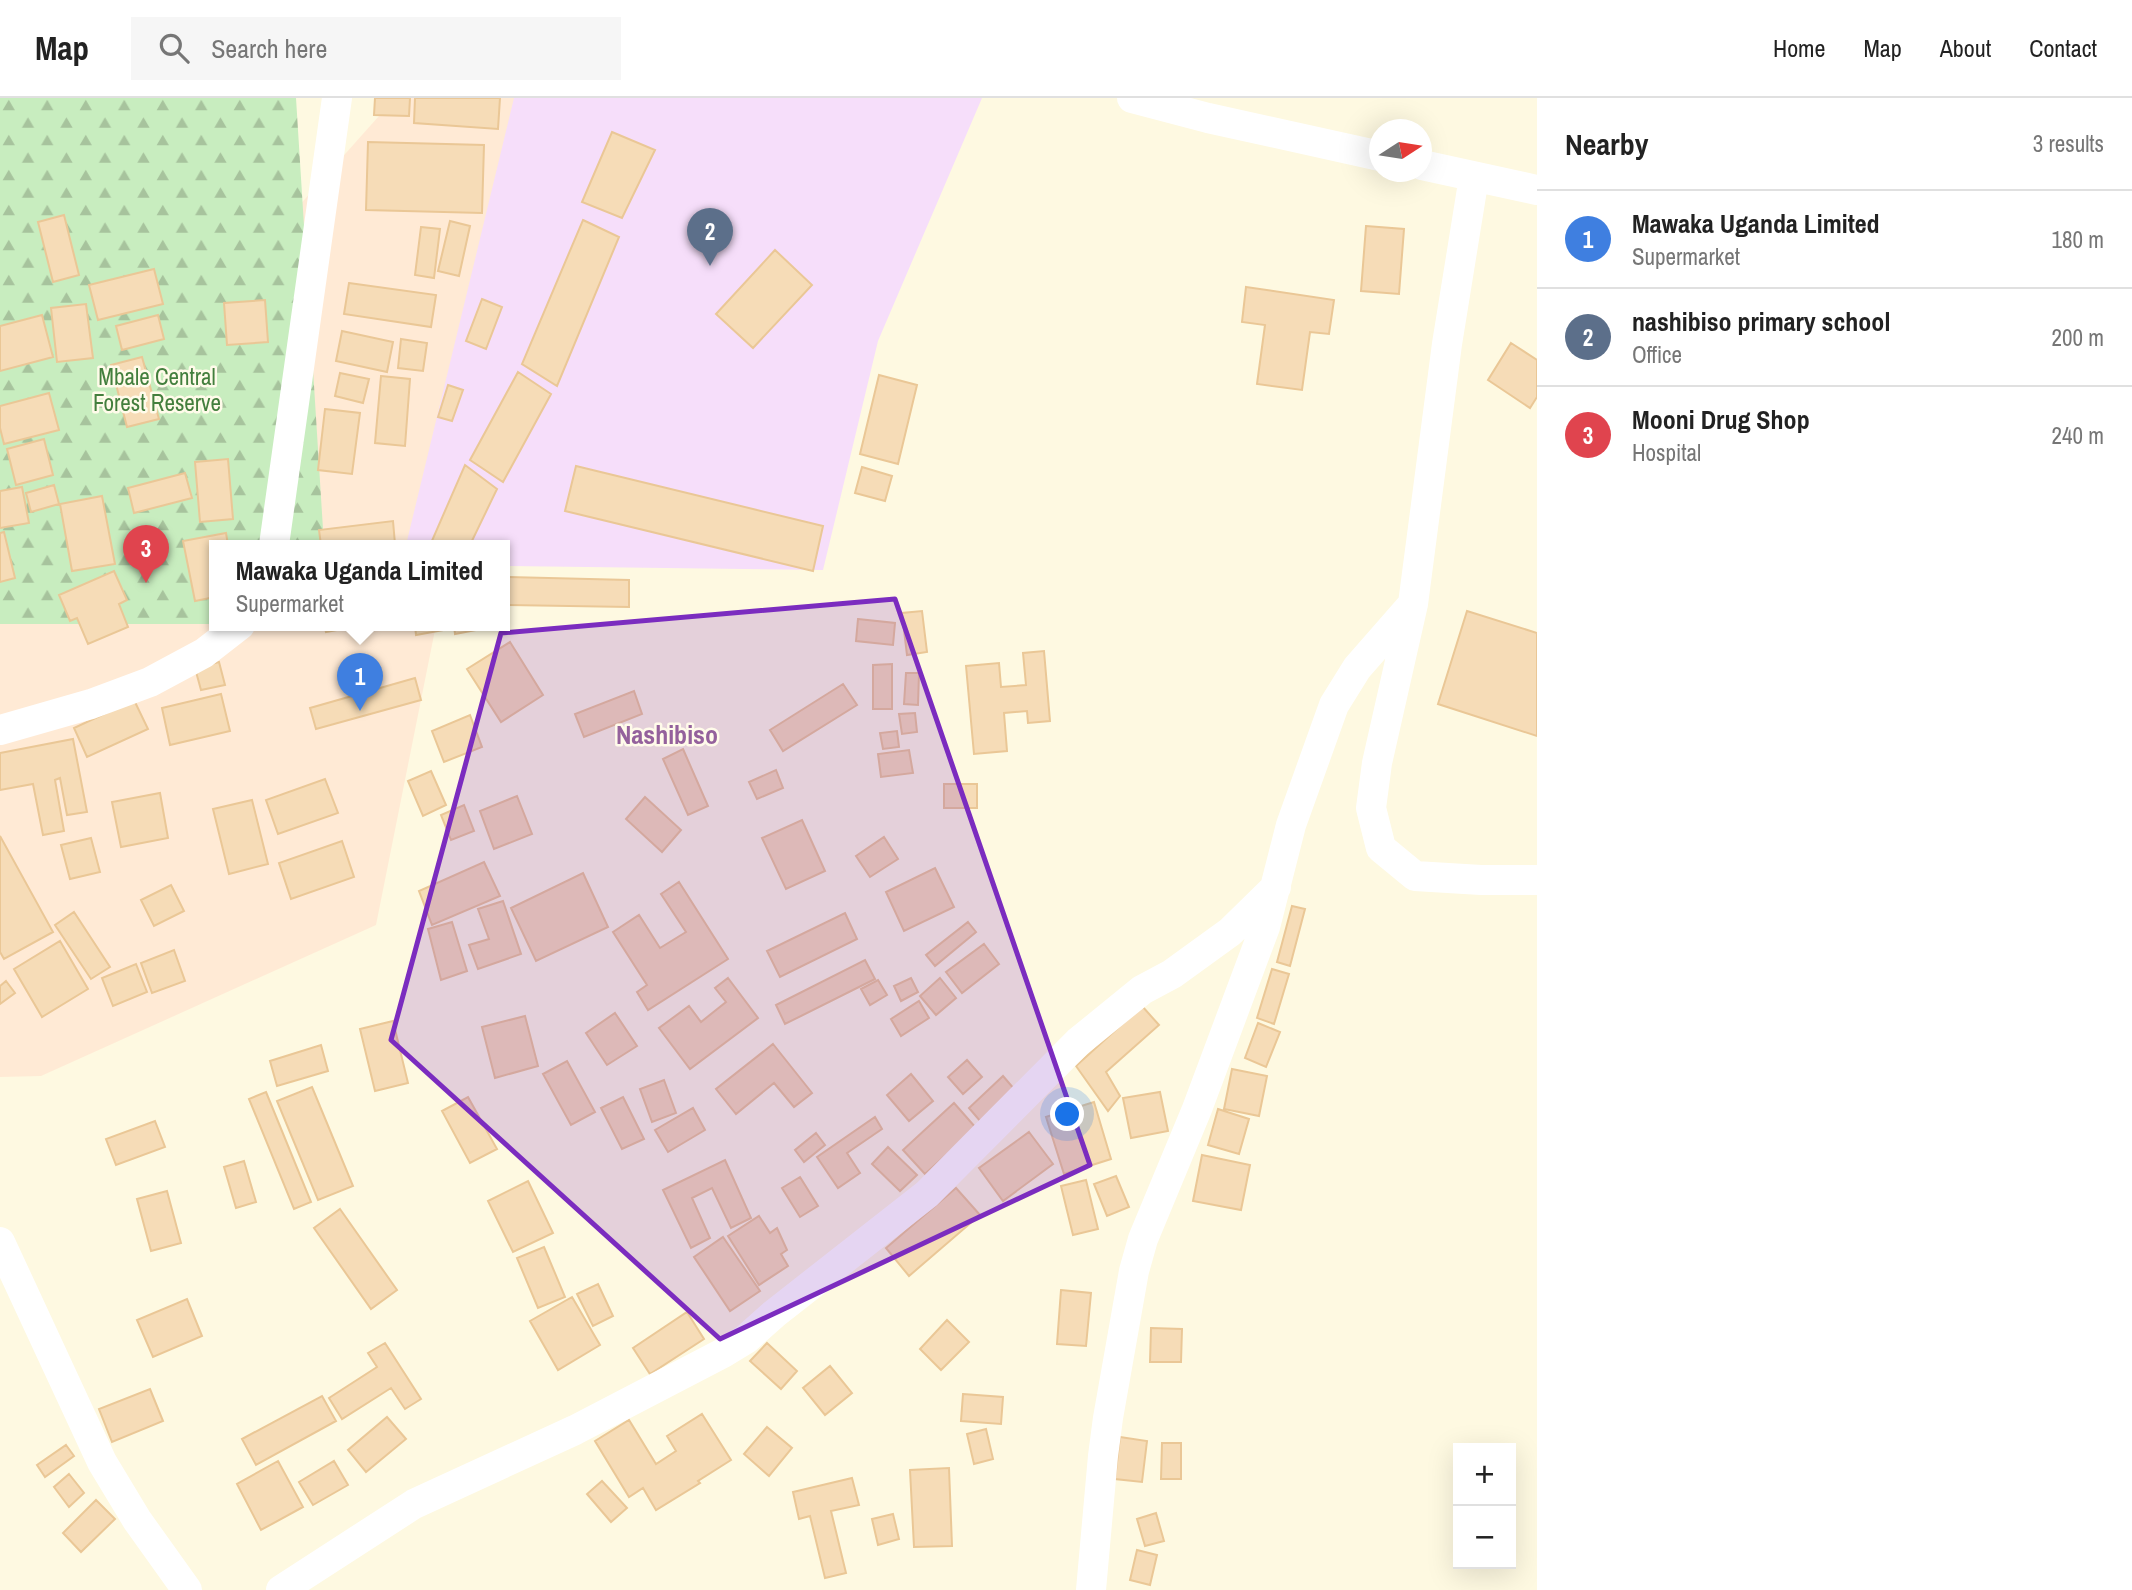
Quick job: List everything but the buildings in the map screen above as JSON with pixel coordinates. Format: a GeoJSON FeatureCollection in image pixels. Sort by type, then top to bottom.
{"type":"FeatureCollection","features":[{"type":"Feature","properties":{"kind":"street"},"geometry":{"type":"LineString","coordinates":[[275,540],[337,98]]}},
{"type":"Feature","properties":{"kind":"street"},"geometry":{"type":"LineString","coordinates":[[1132,98],[1208,118],[1369,154]]}},
{"type":"Feature","properties":{"kind":"street"},"geometry":{"type":"LineString","coordinates":[[1432,167],[1537,190]]}},
{"type":"Feature","properties":{"kind":"street"},"geometry":{"type":"LineString","coordinates":[[1474,177],[1447,344],[1413,604],[1377,763],[1371,808],[1381,848],[1415,876],[1537,880]]}},
{"type":"Feature","properties":{"kind":"street"},"geometry":{"type":"LineString","coordinates":[[1091,1590],[1103,1456],[1134,1271],[1143,1239],[1198,1109],[1265,927],[1291,825],[1334,705],[1357,668],[1413,604]]}},
{"type":"Feature","properties":{"kind":"street"},"geometry":{"type":"LineString","coordinates":[[0,730],[91,704],[150,681],[204,653],[232,631]]}},
{"type":"Feature","properties":{"kind":"street"},"geometry":{"type":"LineString","coordinates":[[281,1590],[414,1504],[575,1430],[746,1339],[927,1194],[1078,1042],[1142,990],[1172,974],[1230,932],[1276,887]]}},
{"type":"Feature","properties":{"kind":"street"},"geometry":{"type":"LineString","coordinates":[[0,1242],[102,1462],[137,1520],[187,1590]]}},
{"type":"Feature","properties":{"kind":"highlighted area"},"geometry":{"type":"Polygon","coordinates":[[[895,599],[1090,1165],[720,1339],[391,1040],[501,633],[895,599]]]}},
{"type":"Feature","properties":{"kind":"shaded area"},"geometry":{"type":"Polygon","coordinates":[[[395,98],[557,98],[454,540],[209,540],[209,631],[435,631],[376,925],[41,1076],[0,1077],[0,318],[232,281],[395,98]]]}},
{"type":"Feature","properties":{"kind":"shaded area"},"geometry":{"type":"Polygon","coordinates":[[[514,98],[982,98],[878,341],[823,570],[510,566],[510,540],[407,540],[514,98]]]}},
{"type":"Feature","properties":{"kind":"green space","name":"Mbale Central Forest Reserve"},"geometry":{"type":"Polygon","coordinates":[[[0,98],[296,98],[324,540],[209,540],[209,624],[0,624],[0,98]]]}},
{"type":"Feature","properties":{"kind":"place","name":"nashibiso primary school"},"geometry":{"type":"Point","coordinates":[710,266]}},
{"type":"Feature","properties":{"kind":"place","name":"Mooni Drug Shop"},"geometry":{"type":"Point","coordinates":[146,583]}},
{"type":"Feature","properties":{"kind":"place","name":"Mawaka Uganda Limited"},"geometry":{"type":"Point","coordinates":[360,711]}},
{"type":"Feature","properties":{"kind":"district","name":"Nashibiso"},"geometry":{"type":"Point","coordinates":[667,735]}}]}
